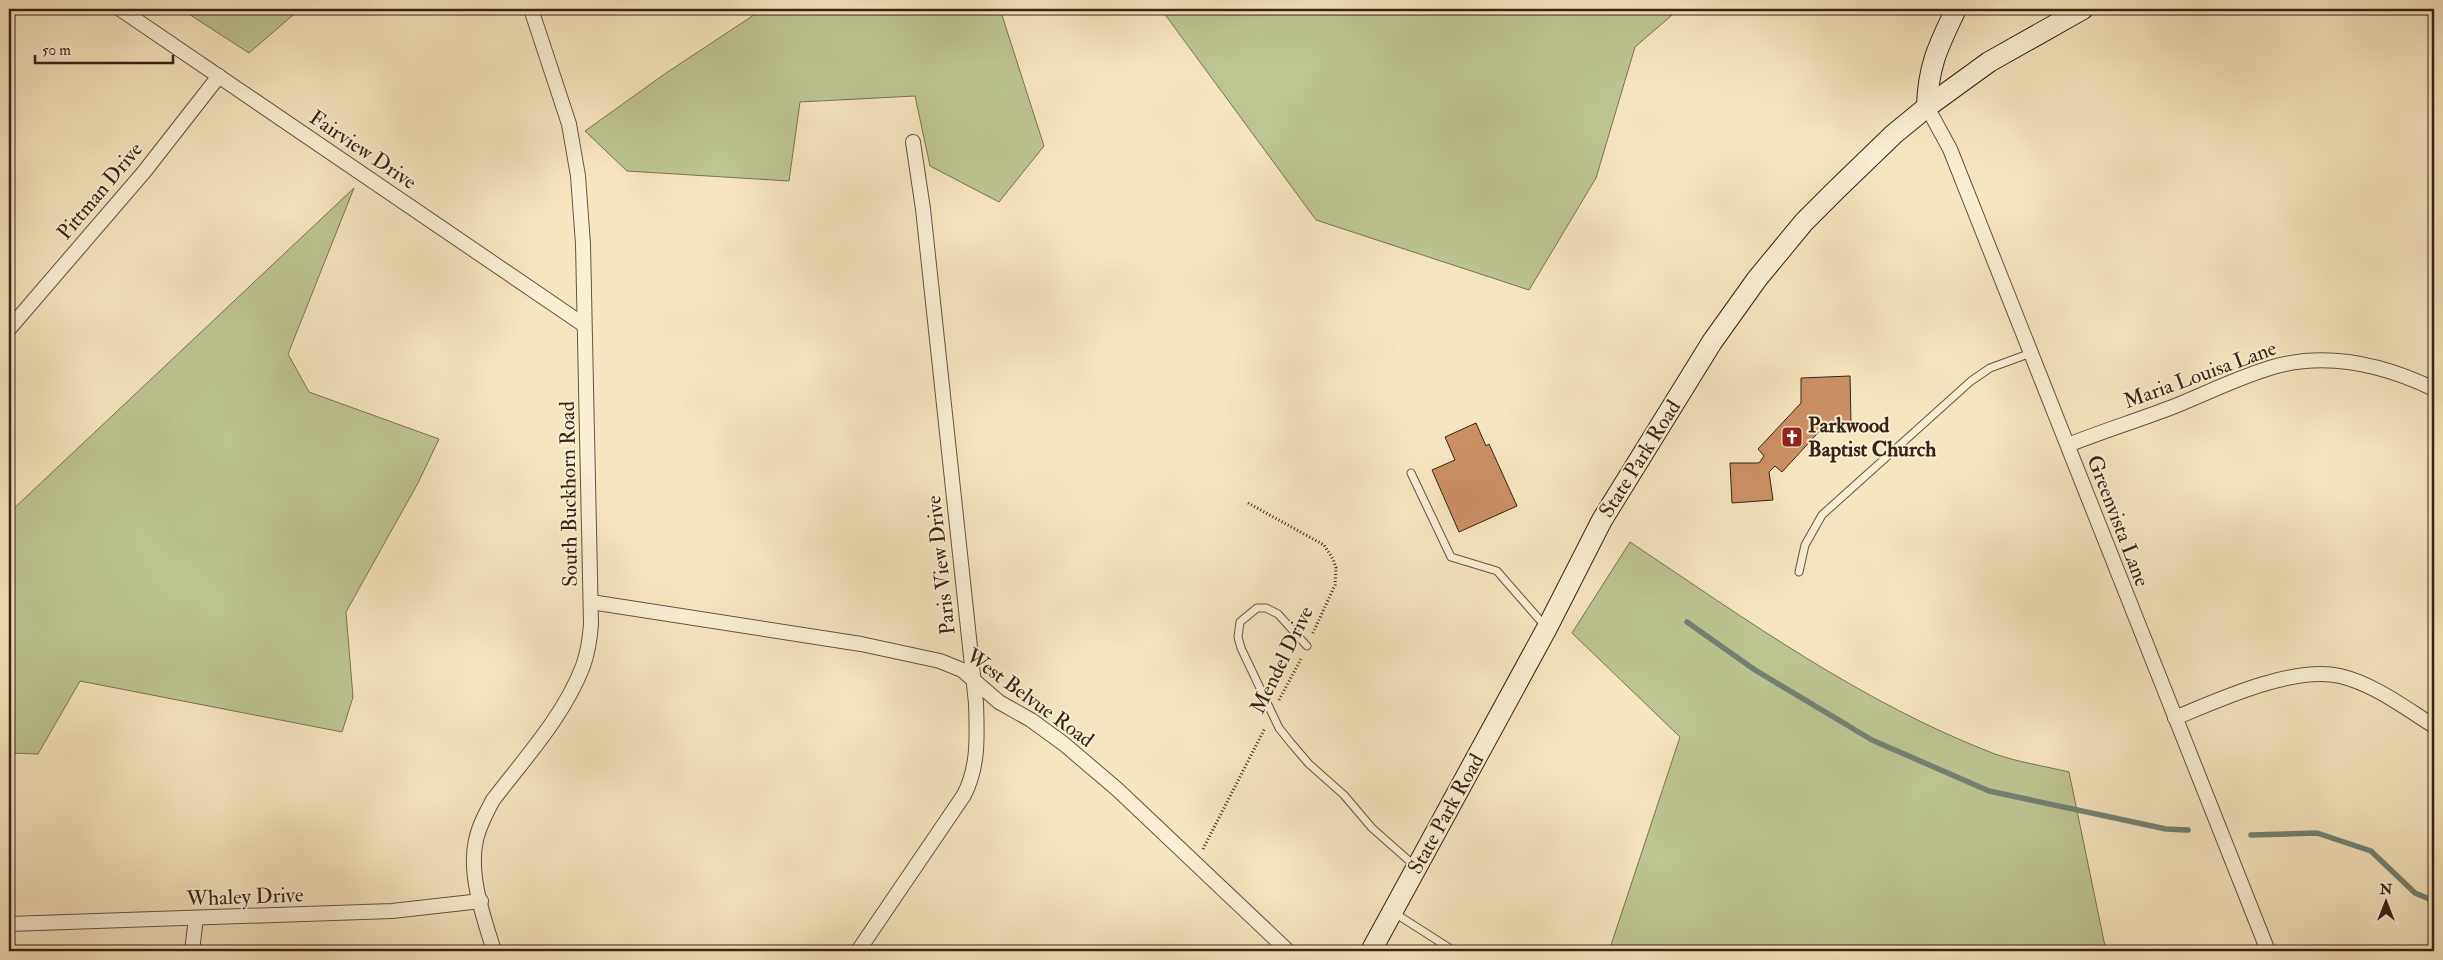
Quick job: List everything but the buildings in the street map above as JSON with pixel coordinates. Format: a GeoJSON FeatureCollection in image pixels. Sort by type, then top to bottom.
{"type":"FeatureCollection","features":[{"type":"Feature","properties":{"kind":"main road"},"geometry":{"type":"LineString","coordinates":[[1927,107],[1928,81],[1933,59],[1956,9]]}},
{"type":"Feature","properties":{"kind":"main road","name":"State Park Road"},"geometry":{"type":"LineString","coordinates":[[1371,951],[1547,628],[1602,520],[1712,342],[1757,279],[1804,222],[1894,134],[1927,107],[1989,62],[2083,9]]}},
{"type":"Feature","properties":{"kind":"street","name":"Fairview Drive"},"geometry":{"type":"LineString","coordinates":[[120,9],[584,325]]}},
{"type":"Feature","properties":{"kind":"street","name":"South Buckhorn Road"},"geometry":{"type":"LineString","coordinates":[[494,951],[476,875],[475,851],[480,826],[493,800],[554,719],[575,684],[589,646],[591,602],[583,244],[578,176],[569,124],[531,9]]}},
{"type":"Feature","properties":{"kind":"street","name":"Pittman Drive"},"geometry":{"type":"LineString","coordinates":[[9,329],[144,172],[219,76]]}},
{"type":"Feature","properties":{"kind":"street","name":"Greenvista Lane"},"geometry":{"type":"LineString","coordinates":[[1927,107],[1950,149],[2268,951]]}},
{"type":"Feature","properties":{"kind":"street","name":"Paris View Drive"},"geometry":{"type":"LineString","coordinates":[[858,951],[970,784],[976,759],[976,704],[923,209],[913,142]]}},
{"type":"Feature","properties":{"kind":"street","name":"Maria Louisa Lane"},"geometry":{"type":"LineString","coordinates":[[2068,445],[2250,375],[2293,363],[2334,360],[2357,362],[2394,371],[2434,389]]}},
{"type":"Feature","properties":{"kind":"street","name":"West Belvue Road"},"geometry":{"type":"LineString","coordinates":[[591,602],[870,646],[940,661],[962,670],[973,677],[999,702],[1031,720],[1064,744],[1118,790],[1288,951]]}},
{"type":"Feature","properties":{"kind":"street"},"geometry":{"type":"LineString","coordinates":[[2176,718],[2289,676],[2314,673],[2340,675],[2360,682],[2434,726]]}},
{"type":"Feature","properties":{"kind":"street","name":"Whaley Drive"},"geometry":{"type":"LineString","coordinates":[[9,924],[392,912],[481,901]]}},
{"type":"Feature","properties":{"kind":"street"},"geometry":{"type":"LineString","coordinates":[[192,951],[196,918]]}},
{"type":"Feature","properties":{"kind":"lane"},"geometry":{"type":"LineString","coordinates":[[1799,572],[1805,545],[1822,515],[1972,381],[1990,368],[2031,353]]}},
{"type":"Feature","properties":{"kind":"lane"},"geometry":{"type":"LineString","coordinates":[[1412,473],[1452,557],[1497,571],[1547,628]]}},
{"type":"Feature","properties":{"kind":"lane"},"geometry":{"type":"LineString","coordinates":[[1307,646],[1273,610],[1256,608],[1240,622],[1238,637],[1241,648],[1279,728],[1300,755],[1344,795],[1372,828],[1417,868]]}},
{"type":"Feature","properties":{"kind":"lane"},"geometry":{"type":"LineString","coordinates":[[1392,912],[1454,951]]}},
{"type":"Feature","properties":{"kind":"path","name":"Mendel Drive"},"geometry":{"type":"LineString","coordinates":[[1195,862],[1206,845],[1307,646],[1335,585],[1336,568],[1334,559],[1324,545],[1248,503]]}},
{"type":"Feature","properties":{"kind":"green space"},"geometry":{"type":"Polygon","coordinates":[[[181,9],[300,9],[249,53],[181,9]]]}},
{"type":"Feature","properties":{"kind":"green space"},"geometry":{"type":"Polygon","coordinates":[[[763,9],[1000,9],[1044,146],[999,202],[930,166],[915,96],[800,102],[789,181],[627,171],[585,131],[666,73],[763,9]]]}},
{"type":"Feature","properties":{"kind":"green space"},"geometry":{"type":"Polygon","coordinates":[[[1161,9],[1679,9],[1635,47],[1596,178],[1529,290],[1316,220],[1161,9]]]}},
{"type":"Feature","properties":{"kind":"green space"},"geometry":{"type":"Polygon","coordinates":[[[354,188],[288,354],[309,392],[439,439],[418,483],[346,612],[353,697],[342,732],[80,681],[38,754],[9,753],[9,513],[354,188]]]}},
{"type":"Feature","properties":{"kind":"green space"},"geometry":{"type":"Polygon","coordinates":[[[1630,542],[1806,658],[1898,710],[1995,754],[2069,772],[2106,951],[1609,951],[1680,737],[1572,633],[1630,542]]]}},
{"type":"Feature","properties":{"kind":"waterway"},"geometry":{"type":"LineString","coordinates":[[1687,622],[1755,670],[1872,740],[1989,791],[2166,829],[2188,830]]}},
{"type":"Feature","properties":{"kind":"waterway"},"geometry":{"type":"LineString","coordinates":[[2251,835],[2317,833],[2371,851],[2415,893],[2434,901]]}},
{"type":"Feature","properties":{"kind":"place","name":"Parkwood Baptist Church"},"geometry":{"type":"Point","coordinates":[1792,437]}}]}
